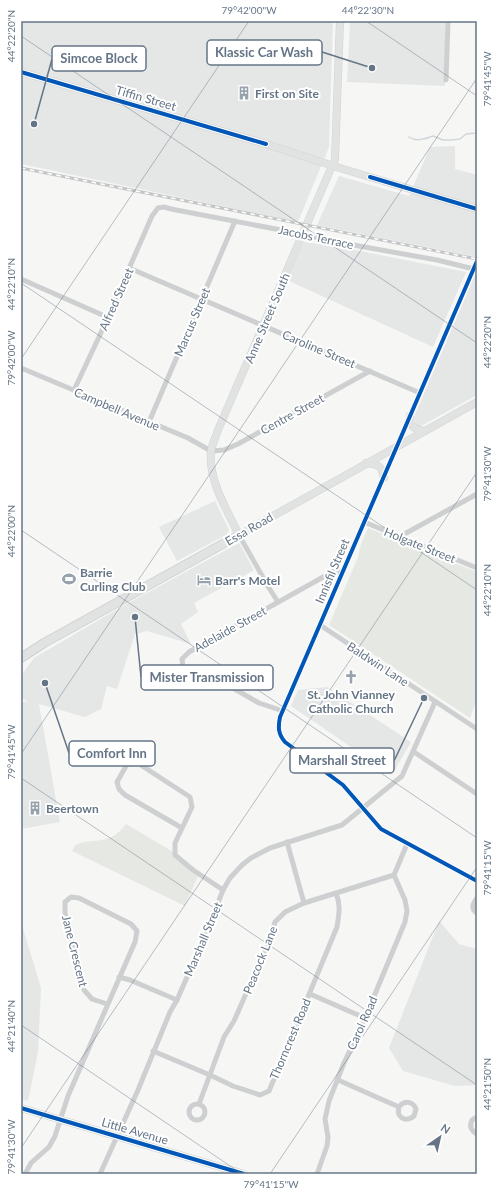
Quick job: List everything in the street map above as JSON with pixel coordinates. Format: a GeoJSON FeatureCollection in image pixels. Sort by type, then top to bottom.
{"type":"FeatureCollection","features":[{"type":"Feature","properties":{"kind":"main road","name":"Essa Road"},"geometry":{"type":"LineString","coordinates":[[21,658],[44,643],[239,535]]}},
{"type":"Feature","properties":{"kind":"street","name":"Anne Street South"},"geometry":{"type":"LineString","coordinates":[[278,602],[239,535],[219,495],[212,469],[211,451],[219,427],[335,159],[340,21]]}},
{"type":"Feature","properties":{"kind":"street"},"geometry":{"type":"LineString","coordinates":[[446,80],[448,21]]}},
{"type":"Feature","properties":{"kind":"street","name":"Tiffin Street"},"geometry":{"type":"LineString","coordinates":[[21,72],[266,144],[477,209]]}},
{"type":"Feature","properties":{"kind":"street","name":"Jacobs Terrace"},"geometry":{"type":"LineString","coordinates":[[158,208],[236,221],[331,241],[437,260],[474,269]]}},
{"type":"Feature","properties":{"kind":"street","name":"Alfred Street"},"geometry":{"type":"LineString","coordinates":[[74,390],[152,216],[158,208]]}},
{"type":"Feature","properties":{"kind":"street","name":"Marcus Street"},"geometry":{"type":"LineString","coordinates":[[149,422],[236,221]]}},
{"type":"Feature","properties":{"kind":"street","name":"Innisfil Street"},"geometry":{"type":"LineString","coordinates":[[477,261],[280,717],[278,727],[282,738],[289,745],[344,785],[382,829],[477,881]]}},
{"type":"Feature","properties":{"kind":"street","name":"Caroline Street"},"geometry":{"type":"LineString","coordinates":[[129,268],[420,393]]}},
{"type":"Feature","properties":{"kind":"street"},"geometry":{"type":"LineString","coordinates":[[21,279],[107,317]]}},
{"type":"Feature","properties":{"kind":"street","name":"Campbell Avenue"},"geometry":{"type":"LineString","coordinates":[[21,368],[188,438],[211,451]]}},
{"type":"Feature","properties":{"kind":"street","name":"Centre Street"},"geometry":{"type":"LineString","coordinates":[[211,451],[224,450],[238,444],[370,371]]}},
{"type":"Feature","properties":{"kind":"street","name":"Essa Road"},"geometry":{"type":"LineString","coordinates":[[239,535],[477,402]]}},
{"type":"Feature","properties":{"kind":"street"},"geometry":{"type":"LineString","coordinates":[[410,416],[411,424],[414,428],[425,431]]}},
{"type":"Feature","properties":{"kind":"street"},"geometry":{"type":"LineString","coordinates":[[366,463],[379,466],[383,471],[384,478]]}},
{"type":"Feature","properties":{"kind":"street"},"geometry":{"type":"LineString","coordinates":[[399,537],[477,494]]}},
{"type":"Feature","properties":{"kind":"street","name":"Holgate Street"},"geometry":{"type":"LineString","coordinates":[[364,522],[477,568]]}},
{"type":"Feature","properties":{"kind":"street","name":"Adelaide Street"},"geometry":{"type":"LineString","coordinates":[[283,711],[259,704],[233,688],[193,673],[183,667],[182,658],[188,652],[268,609],[334,571],[342,573]]}},
{"type":"Feature","properties":{"kind":"street","name":"Baldwin Lane"},"geometry":{"type":"LineString","coordinates":[[320,625],[477,729]]}},
{"type":"Feature","properties":{"kind":"street","name":"Marshall Street"},"geometry":{"type":"LineString","coordinates":[[100,1174],[138,1090],[170,1012],[177,1000],[205,936],[223,890],[230,878],[251,858],[270,848],[338,827],[402,776],[435,702]]}},
{"type":"Feature","properties":{"kind":"street"},"geometry":{"type":"LineString","coordinates":[[414,752],[477,794]]}},
{"type":"Feature","properties":{"kind":"street"},"geometry":{"type":"LineString","coordinates":[[182,828],[125,795],[119,789],[117,782],[129,761],[136,762],[190,797],[192,806],[182,828],[175,843],[176,855],[193,870],[223,890]]}},
{"type":"Feature","properties":{"kind":"street"},"geometry":{"type":"LineString","coordinates":[[287,842],[304,903]]}},
{"type":"Feature","properties":{"kind":"street"},"geometry":{"type":"LineString","coordinates":[[394,875],[407,844]]}},
{"type":"Feature","properties":{"kind":"street","name":"Peacock Lane"},"geometry":{"type":"LineString","coordinates":[[199,1104],[224,1038],[234,1021],[270,939],[275,922],[285,912],[304,903],[394,875]]}},
{"type":"Feature","properties":{"kind":"street","name":"Carol Road"},"geometry":{"type":"LineString","coordinates":[[317,1174],[327,1146],[328,1137],[325,1119],[329,1101],[344,1063],[365,1018],[404,922],[407,911],[405,900],[394,875]]}},
{"type":"Feature","properties":{"kind":"street","name":"Thorncrest Road"},"geometry":{"type":"LineString","coordinates":[[153,1051],[233,1086],[260,1095],[268,1091],[337,927],[340,909],[336,893]]}},
{"type":"Feature","properties":{"kind":"street","name":"Jane Crescent"},"geometry":{"type":"LineString","coordinates":[[25,1174],[31,1164],[49,1147],[55,1136],[68,1096],[135,942],[137,931],[131,924],[79,898],[71,897],[65,902],[65,913],[84,990],[92,999],[107,1004]]}},
{"type":"Feature","properties":{"kind":"street"},"geometry":{"type":"LineString","coordinates":[[477,898],[473,907],[477,913]]}},
{"type":"Feature","properties":{"kind":"street"},"geometry":{"type":"LineString","coordinates":[[119,977],[130,980],[177,1000]]}},
{"type":"Feature","properties":{"kind":"street"},"geometry":{"type":"LineString","coordinates":[[310,994],[365,1018]]}},
{"type":"Feature","properties":{"kind":"street"},"geometry":{"type":"LineString","coordinates":[[338,1080],[399,1107]]}},
{"type":"Feature","properties":{"kind":"street","name":"Little Avenue"},"geometry":{"type":"LineString","coordinates":[[21,1108],[244,1174]]}},
{"type":"Feature","properties":{"kind":"street"},"geometry":{"type":"LineString","coordinates":[[477,1117],[472,1120],[470,1126],[472,1131],[477,1134]]}},
{"type":"Feature","properties":{"kind":"shaded area"},"geometry":{"type":"Polygon","coordinates":[[[21,21],[333,21],[329,147],[298,222],[21,164],[21,21]]]}},
{"type":"Feature","properties":{"kind":"shaded area"},"geometry":{"type":"Polygon","coordinates":[[[350,21],[445,21],[445,86],[347,82],[350,21]]]}},
{"type":"Feature","properties":{"kind":"shaded area"},"geometry":{"type":"Polygon","coordinates":[[[455,146],[455,169],[477,175],[477,257],[317,225],[339,176],[409,196],[430,147],[455,146]]]}},
{"type":"Feature","properties":{"kind":"shaded area"},"geometry":{"type":"Polygon","coordinates":[[[304,242],[340,247],[466,272],[433,347],[287,280],[304,242]]]}},
{"type":"Feature","properties":{"kind":"shaded area"},"geometry":{"type":"Polygon","coordinates":[[[475,275],[477,275],[477,395],[421,426],[417,426],[414,417],[475,275]]]}},
{"type":"Feature","properties":{"kind":"shaded area"},"geometry":{"type":"Polygon","coordinates":[[[215,501],[229,530],[226,535],[177,561],[159,527],[215,501]]]}},
{"type":"Feature","properties":{"kind":"shaded area"},"geometry":{"type":"Polygon","coordinates":[[[368,528],[477,572],[477,699],[470,718],[329,625],[358,557],[361,544],[368,528]]]}},
{"type":"Feature","properties":{"kind":"shaded area"},"geometry":{"type":"Polygon","coordinates":[[[239,543],[254,570],[194,603],[198,612],[181,624],[191,644],[147,631],[135,634],[117,689],[107,686],[101,709],[85,717],[39,704],[60,822],[21,829],[21,703],[27,701],[21,697],[21,676],[34,658],[121,607],[239,543]]]}},
{"type":"Feature","properties":{"kind":"shaded area"},"geometry":{"type":"Polygon","coordinates":[[[327,687],[411,742],[392,775],[291,706],[298,690],[327,687]]]}},
{"type":"Feature","properties":{"kind":"shaded area"},"geometry":{"type":"Polygon","coordinates":[[[126,824],[175,853],[198,876],[185,906],[72,851],[75,845],[79,843],[112,837],[126,824]]]}},
{"type":"Feature","properties":{"kind":"shaded area"},"geometry":{"type":"Polygon","coordinates":[[[439,921],[459,944],[477,949],[477,1085],[455,1086],[403,1071],[389,1048],[439,921]]]}},
{"type":"Feature","properties":{"kind":"shaded area"},"geometry":{"type":"Polygon","coordinates":[[[21,922],[41,988],[38,1052],[28,1101],[21,1099],[21,922]]]}},
{"type":"Feature","properties":{"kind":"waterway"},"geometry":{"type":"LineString","coordinates":[[409,137],[418,140],[433,136],[443,140],[451,140],[460,139],[466,134],[477,133]]}},
{"type":"Feature","properties":{"kind":"railway"},"geometry":{"type":"LineString","coordinates":[[21,168],[477,259]]}},
{"type":"Feature","properties":{"kind":"cycle path"},"geometry":{"type":"LineString","coordinates":[[21,72],[266,144]]}},
{"type":"Feature","properties":{"kind":"cycle path"},"geometry":{"type":"LineString","coordinates":[[370,177],[477,209]]}},
{"type":"Feature","properties":{"kind":"cycle path"},"geometry":{"type":"LineString","coordinates":[[477,261],[280,717],[279,727],[281,736],[285,742],[343,785],[381,829],[477,881]]}},
{"type":"Feature","properties":{"kind":"cycle path"},"geometry":{"type":"LineString","coordinates":[[21,1108],[244,1174]]}},
{"type":"Feature","properties":{"kind":"place","name":"Klassic Car Wash"},"geometry":{"type":"Point","coordinates":[372,68]}},
{"type":"Feature","properties":{"kind":"place","name":"First on Site"},"geometry":{"type":"Point","coordinates":[244,93]}},
{"type":"Feature","properties":{"kind":"place","name":"Simcoe Block"},"geometry":{"type":"Point","coordinates":[34,124]}},
{"type":"Feature","properties":{"kind":"place","name":"Barrie Curling Club"},"geometry":{"type":"Point","coordinates":[69,579]}},
{"type":"Feature","properties":{"kind":"place","name":"Barr's Motel"},"geometry":{"type":"Point","coordinates":[204,580]}},
{"type":"Feature","properties":{"kind":"place","name":"Mister Transmission"},"geometry":{"type":"Point","coordinates":[135,617]}},
{"type":"Feature","properties":{"kind":"place","name":"St. John Vianney Catholic Church"},"geometry":{"type":"Point","coordinates":[351,677]}},
{"type":"Feature","properties":{"kind":"place","name":"Comfort Inn"},"geometry":{"type":"Point","coordinates":[45,683]}},
{"type":"Feature","properties":{"kind":"place","name":"Marshall Street"},"geometry":{"type":"Point","coordinates":[424,698]}},
{"type":"Feature","properties":{"kind":"place","name":"Beertown"},"geometry":{"type":"Point","coordinates":[35,808]}}]}
